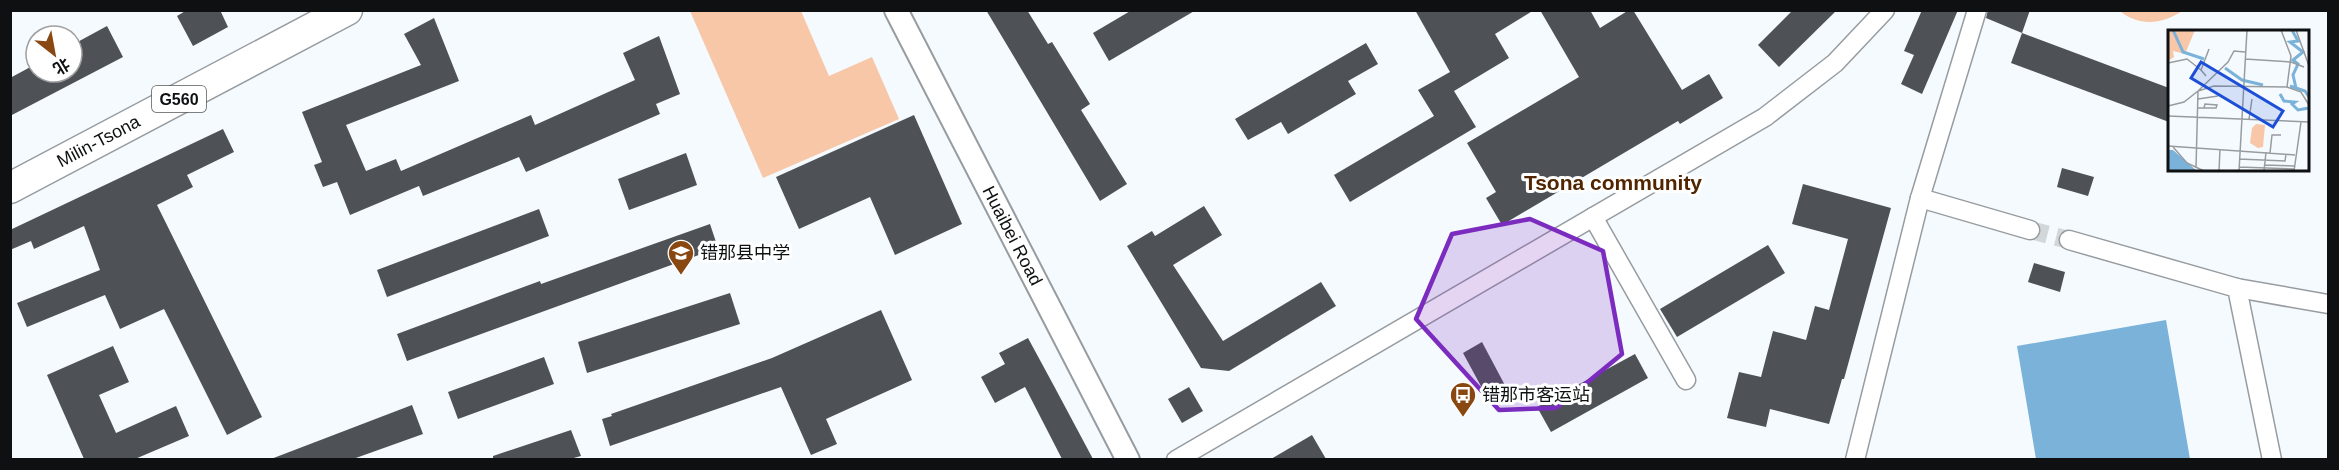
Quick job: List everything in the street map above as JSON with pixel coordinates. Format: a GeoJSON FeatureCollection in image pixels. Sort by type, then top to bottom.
{"type":"FeatureCollection","features":[{"type":"Feature","properties":{"kind":"highway","name":"Milin-Tsona"},"geometry":{"type":"LineString","coordinates":[[10,188],[347,10]]}},
{"type":"Feature","properties":{"kind":"street","name":"Huaibei Road"},"geometry":{"type":"LineString","coordinates":[[896,10],[1128,459]]}},
{"type":"Feature","properties":{"kind":"street"},"geometry":{"type":"LineString","coordinates":[[1176,459],[1765,117],[1835,63],[1885,10]]}},
{"type":"Feature","properties":{"kind":"street"},"geometry":{"type":"LineString","coordinates":[[1856,459],[1920,198],[1977,10]]}},
{"type":"Feature","properties":{"kind":"street"},"geometry":{"type":"LineString","coordinates":[[1920,198],[2030,230]]}},
{"type":"Feature","properties":{"kind":"street"},"geometry":{"type":"LineString","coordinates":[[1593,217],[1686,380]]}},
{"type":"Feature","properties":{"kind":"street"},"geometry":{"type":"LineString","coordinates":[[2069,240],[2237,288],[2328,304]]}},
{"type":"Feature","properties":{"kind":"street"},"geometry":{"type":"LineString","coordinates":[[2237,288],[2272,459]]}},
{"type":"Feature","properties":{"kind":"highlighted area"},"geometry":{"type":"Polygon","coordinates":[[[1530,219],[1603,251],[1622,354],[1556,408],[1499,410],[1416,319],[1452,234],[1530,219]]]}},
{"type":"Feature","properties":{"kind":"shaded area"},"geometry":{"type":"Polygon","coordinates":[[[690,11],[801,11],[829,76],[872,57],[899,119],[763,178],[690,11]]]}},
{"type":"Feature","properties":{"kind":"shaded area"},"geometry":{"type":"Polygon","coordinates":[[[2120,11],[2182,11],[2167,19],[2151,22],[2135,20],[2120,11]]]}},
{"type":"Feature","properties":{"kind":"water"},"geometry":{"type":"Polygon","coordinates":[[[2166,320],[2190,459],[2036,459],[2017,346],[2166,320]]]}},
{"type":"Feature","properties":{"kind":"building"},"geometry":{"type":"Polygon","coordinates":[[[187,10],[220,10],[228,27],[193,46],[177,16],[187,10]]]}},
{"type":"Feature","properties":{"kind":"building"},"geometry":{"type":"Polygon","coordinates":[[[986,10],[1027,10],[1048,44],[1052,42],[1090,104],[1081,110],[1127,184],[1100,201],[986,10]]]}},
{"type":"Feature","properties":{"kind":"building"},"geometry":{"type":"Polygon","coordinates":[[[1132,10],[1196,10],[1109,61],[1093,33],[1132,10]]]}},
{"type":"Feature","properties":{"kind":"building"},"geometry":{"type":"Polygon","coordinates":[[[1415,10],[1534,10],[1495,34],[1509,58],[1454,91],[1476,127],[1350,202],[1334,175],[1434,116],[1418,90],[1450,72],[1415,10]]]}},
{"type":"Feature","properties":{"kind":"building"},"geometry":{"type":"Polygon","coordinates":[[[1540,10],[1590,10],[1600,28],[1629,10],[1633,10],[1682,90],[1709,74],[1723,98],[1680,124],[1678,121],[1502,225],[1486,198],[1496,192],[1467,143],[1579,77],[1540,10]]]}},
{"type":"Feature","properties":{"kind":"building"},"geometry":{"type":"Polygon","coordinates":[[[1793,10],[1837,10],[1779,67],[1758,45],[1793,10]]]}},
{"type":"Feature","properties":{"kind":"building"},"geometry":{"type":"Polygon","coordinates":[[[1922,10],[1958,10],[1922,94],[1901,84],[1914,55],[1904,51],[1922,10]]]}},
{"type":"Feature","properties":{"kind":"building"},"geometry":{"type":"Polygon","coordinates":[[[1988,10],[2030,10],[2022,33],[1986,18],[1988,10]]]}},
{"type":"Feature","properties":{"kind":"building"},"geometry":{"type":"Polygon","coordinates":[[[434,18],[459,81],[346,125],[366,171],[396,159],[401,171],[531,115],[535,125],[635,80],[623,53],[659,36],[680,94],[656,104],[660,114],[526,172],[519,157],[423,196],[419,186],[350,215],[337,182],[323,187],[314,165],[322,162],[302,112],[421,65],[404,34],[434,18]]]}},
{"type":"Feature","properties":{"kind":"building"},"geometry":{"type":"Polygon","coordinates":[[[107,26],[123,57],[84,77],[84,38],[107,26]]]}},
{"type":"Feature","properties":{"kind":"building"},"geometry":{"type":"Polygon","coordinates":[[[2022,33],[2168,88],[2168,122],[2011,63],[2022,33]]]}},
{"type":"Feature","properties":{"kind":"building"},"geometry":{"type":"Polygon","coordinates":[[[1366,43],[1378,64],[1348,81],[1356,94],[1288,134],[1281,122],[1248,140],[1235,119],[1366,43]]]}},
{"type":"Feature","properties":{"kind":"building"},"geometry":{"type":"Polygon","coordinates":[[[24,70],[24,84],[71,84],[10,116],[10,78],[24,70]]]}},
{"type":"Feature","properties":{"kind":"building"},"geometry":{"type":"Polygon","coordinates":[[[914,115],[962,224],[895,255],[870,197],[799,229],[776,177],[914,115]]]}},
{"type":"Feature","properties":{"kind":"building"},"geometry":{"type":"Polygon","coordinates":[[[223,129],[234,152],[187,175],[193,187],[157,205],[262,417],[227,435],[164,309],[120,329],[105,295],[27,327],[17,303],[100,270],[84,226],[34,249],[31,241],[10,250],[10,230],[223,129]]]}},
{"type":"Feature","properties":{"kind":"building"},"geometry":{"type":"Polygon","coordinates":[[[686,153],[697,185],[629,210],[618,179],[686,153]]]}},
{"type":"Feature","properties":{"kind":"building"},"geometry":{"type":"Polygon","coordinates":[[[2062,168],[2094,177],[2088,196],[2057,187],[2062,168]]]}},
{"type":"Feature","properties":{"kind":"building"},"geometry":{"type":"Polygon","coordinates":[[[1803,184],[1891,208],[1844,379],[1842,379],[1829,424],[1770,409],[1766,427],[1727,418],[1739,372],[1761,377],[1773,331],[1806,340],[1815,306],[1829,310],[1848,239],[1792,224],[1803,184]]]}},
{"type":"Feature","properties":{"kind":"building"},"geometry":{"type":"Polygon","coordinates":[[[1204,206],[1222,235],[1173,265],[1223,341],[1321,282],[1336,306],[1229,371],[1201,368],[1127,246],[1152,231],[1155,236],[1204,206]]]}},
{"type":"Feature","properties":{"kind":"building"},"geometry":{"type":"Polygon","coordinates":[[[539,209],[549,236],[387,297],[377,270],[539,209]]]}},
{"type":"Feature","properties":{"kind":"building"},"geometry":{"type":"Polygon","coordinates":[[[710,224],[718,248],[407,361],[397,334],[540,281],[541,284],[710,224]]]}},
{"type":"Feature","properties":{"kind":"building"},"geometry":{"type":"Polygon","coordinates":[[[1768,245],[1785,273],[1677,337],[1660,309],[1768,245]]]}},
{"type":"Feature","properties":{"kind":"building"},"geometry":{"type":"Polygon","coordinates":[[[2034,263],[2065,272],[2060,292],[2028,282],[2034,263]]]}},
{"type":"Feature","properties":{"kind":"building"},"geometry":{"type":"Polygon","coordinates":[[[730,293],[740,324],[587,373],[578,342],[730,293]]]}},
{"type":"Feature","properties":{"kind":"building"},"geometry":{"type":"Polygon","coordinates":[[[881,310],[912,380],[826,419],[837,444],[811,455],[781,387],[610,446],[602,419],[612,416],[611,414],[772,358],[881,310]]]}},
{"type":"Feature","properties":{"kind":"building"},"geometry":{"type":"Polygon","coordinates":[[[1028,338],[1093,459],[1062,459],[1025,387],[995,403],[981,377],[1005,364],[999,353],[1028,338]]]}},
{"type":"Feature","properties":{"kind":"building"},"geometry":{"type":"Polygon","coordinates":[[[1482,342],[1508,391],[1489,401],[1463,353],[1482,342]]]}},
{"type":"Feature","properties":{"kind":"building"},"geometry":{"type":"Polygon","coordinates":[[[113,346],[129,382],[99,395],[116,433],[176,406],[189,436],[135,459],[84,459],[47,375],[113,346]]]}},
{"type":"Feature","properties":{"kind":"building"},"geometry":{"type":"Polygon","coordinates":[[[1635,354],[1648,378],[1551,432],[1537,407],[1635,354]]]}},
{"type":"Feature","properties":{"kind":"building"},"geometry":{"type":"Polygon","coordinates":[[[544,357],[554,384],[458,419],[448,392],[544,357]]]}},
{"type":"Feature","properties":{"kind":"building"},"geometry":{"type":"Polygon","coordinates":[[[1189,387],[1203,411],[1182,423],[1168,399],[1189,387]]]}},
{"type":"Feature","properties":{"kind":"building"},"geometry":{"type":"Polygon","coordinates":[[[412,405],[423,434],[353,459],[271,459],[412,405]]]}},
{"type":"Feature","properties":{"kind":"building"},"geometry":{"type":"Polygon","coordinates":[[[571,430],[581,456],[570,459],[493,459],[493,456],[571,430]]]}},
{"type":"Feature","properties":{"kind":"building"},"geometry":{"type":"Polygon","coordinates":[[[1312,435],[1326,459],[1271,459],[1312,435]]]}},
{"type":"Feature","properties":{"kind":"tunnel"},"geometry":{"type":"LineString","coordinates":[[2030,230],[2069,240]]}},
{"type":"Feature","properties":{"kind":"place","name":"错那县中学"},"geometry":{"type":"Point","coordinates":[681,276]}},
{"type":"Feature","properties":{"kind":"place","name":"错那市客运站"},"geometry":{"type":"Point","coordinates":[1463,418]}},
{"type":"Feature","properties":{"kind":"district","name":"Tsona community"},"geometry":{"type":"Point","coordinates":[1613,182]}}]}
